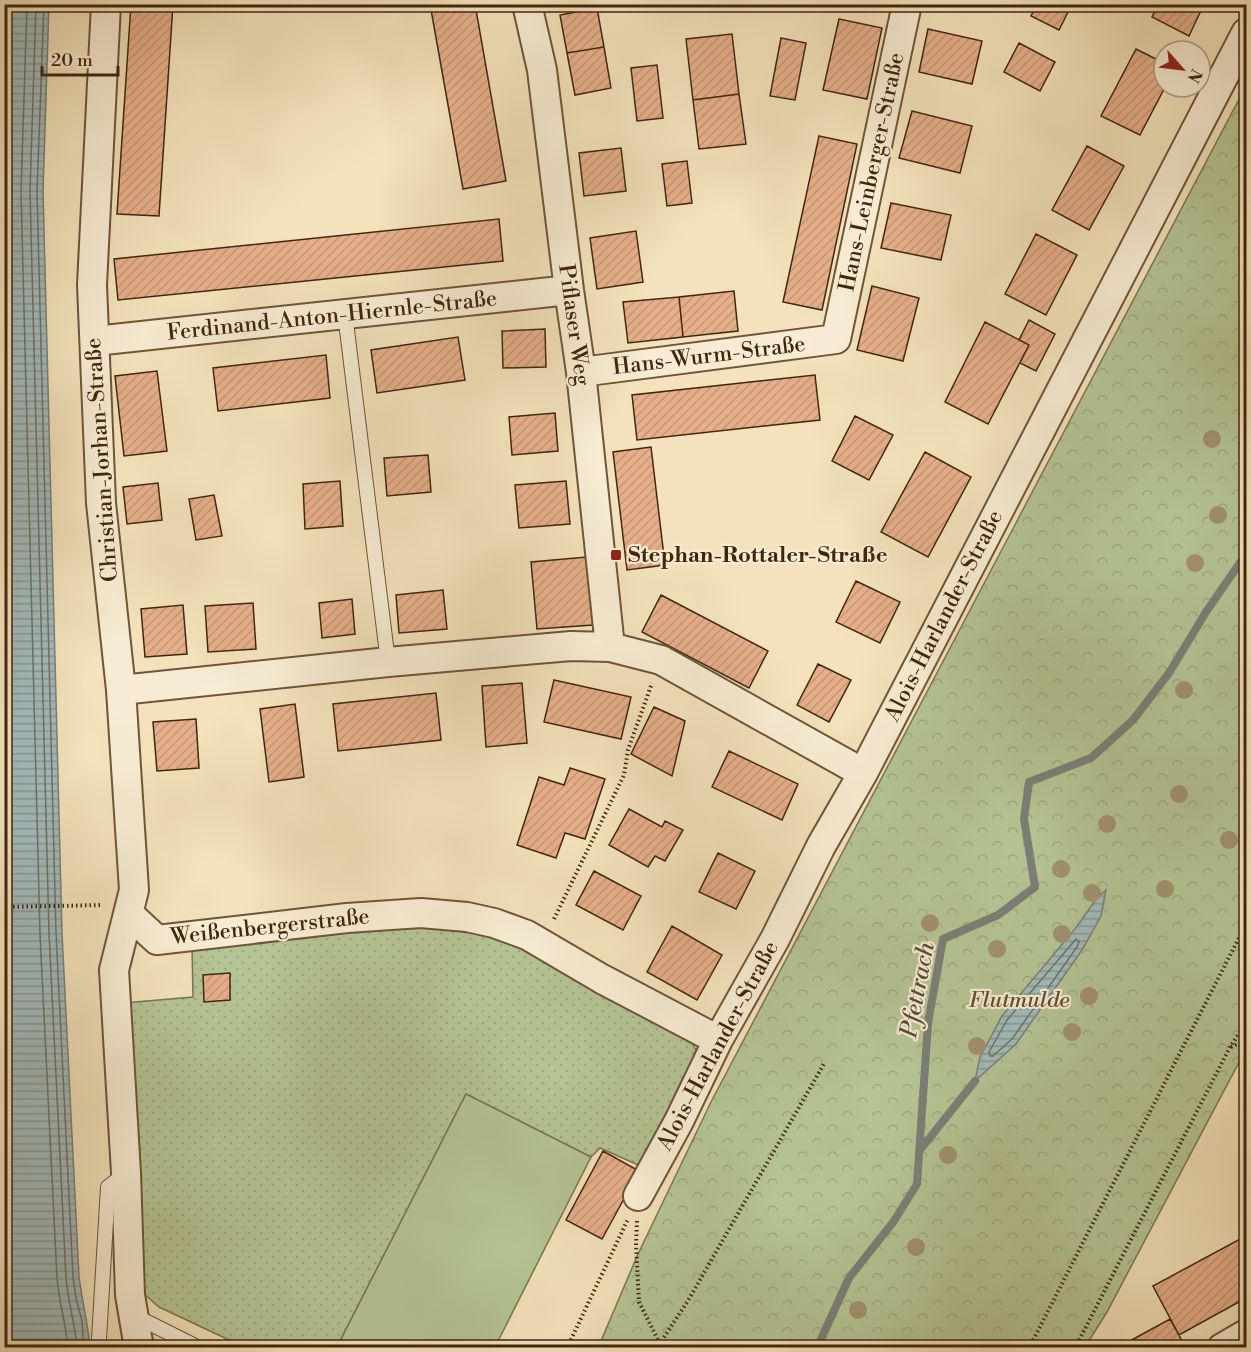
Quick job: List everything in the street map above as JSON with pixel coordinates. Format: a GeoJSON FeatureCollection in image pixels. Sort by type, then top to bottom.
{"type":"FeatureCollection","features":[{"type":"Feature","properties":{"kind":"street","name":"Christian-Jorhan-Straße"},"geometry":{"type":"LineString","coordinates":[[106,4],[92,285],[101,504],[121,690],[134,890],[129,914]]}},
{"type":"Feature","properties":{"kind":"street","name":"Piflaser Weg"},"geometry":{"type":"LineString","coordinates":[[527,4],[542,70],[581,372],[609,647]]}},
{"type":"Feature","properties":{"kind":"street","name":"Hans-Leinberger-Straße"},"geometry":{"type":"LineString","coordinates":[[836,339],[907,4]]}},
{"type":"Feature","properties":{"kind":"street","name":"Alois-Harlander-Straße"},"geometry":{"type":"LineString","coordinates":[[638,1196],[679,1121],[718,1040],[775,939],[821,846],[862,773],[1246,33]]}},
{"type":"Feature","properties":{"kind":"street","name":"Ferdinand-Anton-Hiernle-Straße"},"geometry":{"type":"LineString","coordinates":[[94,341],[569,290]]}},
{"type":"Feature","properties":{"kind":"street","name":"Hans-Wurm-Straße"},"geometry":{"type":"LineString","coordinates":[[581,372],[836,339]]}},
{"type":"Feature","properties":{"kind":"street"},"geometry":{"type":"LineString","coordinates":[[121,690],[388,662],[571,646],[609,647],[661,660],[862,773]]}},
{"type":"Feature","properties":{"kind":"street","name":"Weißenbergerstraße"},"geometry":{"type":"LineString","coordinates":[[129,914],[157,940],[347,918],[421,913],[467,916],[494,922],[527,935],[602,979],[718,1040]]}},
{"type":"Feature","properties":{"kind":"street"},"geometry":{"type":"LineString","coordinates":[[129,914],[114,970],[126,1173],[130,1295],[139,1347]]}},
{"type":"Feature","properties":{"kind":"street"},"geometry":{"type":"LineString","coordinates":[[1222,1347],[1246,1334]]}},
{"type":"Feature","properties":{"kind":"lane"},"geometry":{"type":"LineString","coordinates":[[345,314],[388,662]]}},
{"type":"Feature","properties":{"kind":"lane"},"geometry":{"type":"LineString","coordinates":[[99,1339],[108,1186],[126,1173]]}},
{"type":"Feature","properties":{"kind":"lane"},"geometry":{"type":"LineString","coordinates":[[133,1315],[199,1347]]}},
{"type":"Feature","properties":{"kind":"path"},"geometry":{"type":"LineString","coordinates":[[542,944],[624,775],[628,750],[661,660]]}},
{"type":"Feature","properties":{"kind":"path"},"geometry":{"type":"LineString","coordinates":[[4,907],[100,904]]}},
{"type":"Feature","properties":{"kind":"path"},"geometry":{"type":"LineString","coordinates":[[1029,1347],[1246,924]]}},
{"type":"Feature","properties":{"kind":"path"},"geometry":{"type":"LineString","coordinates":[[1075,1347],[1230,1047],[1246,1023]]}},
{"type":"Feature","properties":{"kind":"path"},"geometry":{"type":"LineString","coordinates":[[1230,1047],[1246,1040]]}},
{"type":"Feature","properties":{"kind":"path"},"geometry":{"type":"LineString","coordinates":[[661,1346],[825,1062]]}},
{"type":"Feature","properties":{"kind":"path"},"geometry":{"type":"LineString","coordinates":[[638,1196],[636,1245],[639,1302],[661,1346]]}},
{"type":"Feature","properties":{"kind":"path"},"geometry":{"type":"LineString","coordinates":[[567,1347],[638,1196]]}},
{"type":"Feature","properties":{"kind":"green space","name":"Flutmulde"},"geometry":{"type":"Polygon","coordinates":[[[1246,86],[1246,1049],[1107,1312],[1085,1347],[598,1348],[638,1254],[711,1102],[1246,86]]]}},
{"type":"Feature","properties":{"kind":"green space"},"geometry":{"type":"Polygon","coordinates":[[[456,922],[520,945],[691,1041],[699,1056],[645,1168],[600,1148],[591,1157],[466,1094],[337,1347],[244,1347],[159,1307],[142,1292],[124,1003],[193,997],[192,948],[409,924],[456,922]]]}},
{"type":"Feature","properties":{"kind":"green space"},"geometry":{"type":"Polygon","coordinates":[[[466,1094],[591,1157],[495,1347],[337,1347],[466,1094]]]}},
{"type":"Feature","properties":{"kind":"water"},"geometry":{"type":"Polygon","coordinates":[[[49,4],[43,191],[62,933],[79,1277],[90,1347],[5,1348],[4,5],[49,4]]]}},
{"type":"Feature","properties":{"kind":"water"},"geometry":{"type":"Polygon","coordinates":[[[1106,890],[1101,916],[1082,950],[1016,1044],[975,1081],[980,1057],[1002,1016],[1075,929],[1097,898],[1106,890]]]}},
{"type":"Feature","properties":{"kind":"building"},"geometry":{"type":"Polygon","coordinates":[[[131,4],[173,4],[159,216],[117,214],[131,4]]]}},
{"type":"Feature","properties":{"kind":"building"},"geometry":{"type":"Polygon","coordinates":[[[430,4],[475,4],[506,181],[463,189],[430,4]]]}},
{"type":"Feature","properties":{"kind":"building"},"geometry":{"type":"Polygon","coordinates":[[[1037,4],[1072,4],[1059,30],[1031,16],[1037,4]]]}},
{"type":"Feature","properties":{"kind":"building"},"geometry":{"type":"Polygon","coordinates":[[[1158,4],[1204,4],[1189,36],[1152,17],[1158,4]]]}},
{"type":"Feature","properties":{"kind":"building"},"geometry":{"type":"Polygon","coordinates":[[[597,8],[604,47],[567,53],[560,15],[597,8]]]}},
{"type":"Feature","properties":{"kind":"building"},"geometry":{"type":"Polygon","coordinates":[[[839,19],[882,28],[867,99],[823,90],[839,19]]]}},
{"type":"Feature","properties":{"kind":"building"},"geometry":{"type":"Polygon","coordinates":[[[928,29],[982,41],[972,84],[919,72],[928,29]]]}},
{"type":"Feature","properties":{"kind":"building"},"geometry":{"type":"Polygon","coordinates":[[[732,34],[739,94],[693,100],[686,39],[732,34]]]}},
{"type":"Feature","properties":{"kind":"building"},"geometry":{"type":"Polygon","coordinates":[[[781,38],[806,43],[795,100],[770,96],[781,38]]]}},
{"type":"Feature","properties":{"kind":"building"},"geometry":{"type":"Polygon","coordinates":[[[1019,43],[1055,62],[1040,91],[1004,72],[1019,43]]]}},
{"type":"Feature","properties":{"kind":"building"},"geometry":{"type":"Polygon","coordinates":[[[604,47],[611,88],[575,95],[567,53],[604,47]]]}},
{"type":"Feature","properties":{"kind":"building"},"geometry":{"type":"Polygon","coordinates":[[[1136,49],[1152,57],[1152,99],[1159,99],[1140,135],[1101,116],[1136,49]]]}},
{"type":"Feature","properties":{"kind":"building"},"geometry":{"type":"Polygon","coordinates":[[[657,65],[663,118],[637,121],[631,68],[657,65]]]}},
{"type":"Feature","properties":{"kind":"building"},"geometry":{"type":"Polygon","coordinates":[[[739,94],[746,144],[699,149],[693,100],[739,94]]]}},
{"type":"Feature","properties":{"kind":"building"},"geometry":{"type":"Polygon","coordinates":[[[912,111],[972,126],[960,173],[899,158],[912,111]]]}},
{"type":"Feature","properties":{"kind":"building"},"geometry":{"type":"Polygon","coordinates":[[[819,136],[857,144],[822,310],[783,302],[819,136]]]}},
{"type":"Feature","properties":{"kind":"building"},"geometry":{"type":"Polygon","coordinates":[[[1087,146],[1124,166],[1089,230],[1052,210],[1087,146]]]}},
{"type":"Feature","properties":{"kind":"building"},"geometry":{"type":"Polygon","coordinates":[[[621,148],[626,191],[584,196],[579,153],[621,148]]]}},
{"type":"Feature","properties":{"kind":"building"},"geometry":{"type":"Polygon","coordinates":[[[687,161],[692,203],[667,206],[662,164],[687,161]]]}},
{"type":"Feature","properties":{"kind":"building"},"geometry":{"type":"Polygon","coordinates":[[[891,203],[951,215],[941,260],[881,248],[891,203]]]}},
{"type":"Feature","properties":{"kind":"building"},"geometry":{"type":"Polygon","coordinates":[[[499,219],[503,261],[118,300],[114,259],[499,219]]]}},
{"type":"Feature","properties":{"kind":"building"},"geometry":{"type":"Polygon","coordinates":[[[636,231],[643,282],[597,289],[590,238],[636,231]]]}},
{"type":"Feature","properties":{"kind":"building"},"geometry":{"type":"Polygon","coordinates":[[[1036,234],[1077,255],[1046,315],[1005,294],[1036,234]]]}},
{"type":"Feature","properties":{"kind":"building"},"geometry":{"type":"Polygon","coordinates":[[[872,286],[919,298],[903,361],[857,350],[872,286]]]}},
{"type":"Feature","properties":{"kind":"building"},"geometry":{"type":"Polygon","coordinates":[[[734,291],[738,331],[683,337],[679,297],[734,291]]]}},
{"type":"Feature","properties":{"kind":"building"},"geometry":{"type":"Polygon","coordinates":[[[679,297],[683,337],[628,343],[623,302],[679,297]]]}},
{"type":"Feature","properties":{"kind":"building"},"geometry":{"type":"Polygon","coordinates":[[[1029,320],[1055,334],[1036,371],[1020,363],[1029,345],[1019,340],[1029,320]]]}},
{"type":"Feature","properties":{"kind":"building"},"geometry":{"type":"Polygon","coordinates":[[[985,322],[1029,345],[988,424],[945,402],[985,322]]]}},
{"type":"Feature","properties":{"kind":"building"},"geometry":{"type":"Polygon","coordinates":[[[545,329],[546,367],[503,368],[502,331],[545,329]]]}},
{"type":"Feature","properties":{"kind":"building"},"geometry":{"type":"Polygon","coordinates":[[[458,337],[465,380],[377,393],[371,350],[458,337]]]}},
{"type":"Feature","properties":{"kind":"building"},"geometry":{"type":"Polygon","coordinates":[[[326,355],[330,398],[218,411],[213,368],[326,355]]]}},
{"type":"Feature","properties":{"kind":"building"},"geometry":{"type":"Polygon","coordinates":[[[157,371],[167,451],[124,456],[115,376],[157,371]]]}},
{"type":"Feature","properties":{"kind":"building"},"geometry":{"type":"Polygon","coordinates":[[[815,375],[820,420],[637,440],[632,395],[815,375]]]}},
{"type":"Feature","properties":{"kind":"building"},"geometry":{"type":"Polygon","coordinates":[[[555,413],[558,451],[512,455],[509,417],[555,413]]]}},
{"type":"Feature","properties":{"kind":"building"},"geometry":{"type":"Polygon","coordinates":[[[855,416],[893,435],[869,480],[832,461],[855,416]]]}},
{"type":"Feature","properties":{"kind":"building"},"geometry":{"type":"Polygon","coordinates":[[[651,447],[665,565],[627,570],[613,452],[651,447]]]}},
{"type":"Feature","properties":{"kind":"building"},"geometry":{"type":"Polygon","coordinates":[[[925,452],[971,477],[928,557],[881,532],[925,452]]]}},
{"type":"Feature","properties":{"kind":"building"},"geometry":{"type":"Polygon","coordinates":[[[428,455],[431,492],[387,496],[384,458],[428,455]]]}},
{"type":"Feature","properties":{"kind":"building"},"geometry":{"type":"Polygon","coordinates":[[[340,481],[343,526],[305,529],[303,484],[340,481]]]}},
{"type":"Feature","properties":{"kind":"building"},"geometry":{"type":"Polygon","coordinates":[[[566,481],[570,524],[519,528],[515,485],[566,481]]]}},
{"type":"Feature","properties":{"kind":"building"},"geometry":{"type":"Polygon","coordinates":[[[158,483],[162,520],[127,524],[123,487],[158,483]]]}},
{"type":"Feature","properties":{"kind":"building"},"geometry":{"type":"Polygon","coordinates":[[[214,495],[222,536],[196,540],[189,499],[214,495]]]}},
{"type":"Feature","properties":{"kind":"building"},"geometry":{"type":"Polygon","coordinates":[[[587,557],[593,625],[537,629],[531,562],[587,557]]]}},
{"type":"Feature","properties":{"kind":"building"},"geometry":{"type":"Polygon","coordinates":[[[856,581],[900,602],[880,643],[836,622],[856,581]]]}},
{"type":"Feature","properties":{"kind":"building"},"geometry":{"type":"Polygon","coordinates":[[[443,590],[447,629],[399,633],[396,595],[443,590]]]}},
{"type":"Feature","properties":{"kind":"building"},"geometry":{"type":"Polygon","coordinates":[[[661,595],[768,651],[749,688],[642,632],[661,595]]]}},
{"type":"Feature","properties":{"kind":"building"},"geometry":{"type":"Polygon","coordinates":[[[352,599],[355,634],[322,638],[319,603],[352,599]]]}},
{"type":"Feature","properties":{"kind":"building"},"geometry":{"type":"Polygon","coordinates":[[[253,603],[256,649],[208,652],[205,606],[253,603]]]}},
{"type":"Feature","properties":{"kind":"building"},"geometry":{"type":"Polygon","coordinates":[[[183,605],[187,654],[145,657],[141,609],[183,605]]]}},
{"type":"Feature","properties":{"kind":"building"},"geometry":{"type":"Polygon","coordinates":[[[818,664],[851,680],[829,722],[797,705],[818,664]]]}},
{"type":"Feature","properties":{"kind":"building"},"geometry":{"type":"Polygon","coordinates":[[[554,680],[631,697],[621,739],[544,722],[554,680]]]}},
{"type":"Feature","properties":{"kind":"building"},"geometry":{"type":"Polygon","coordinates":[[[522,683],[527,743],[486,747],[482,686],[522,683]]]}},
{"type":"Feature","properties":{"kind":"building"},"geometry":{"type":"Polygon","coordinates":[[[436,693],[441,740],[338,751],[333,704],[436,693]]]}},
{"type":"Feature","properties":{"kind":"building"},"geometry":{"type":"Polygon","coordinates":[[[295,704],[304,777],[269,782],[260,709],[295,704]]]}},
{"type":"Feature","properties":{"kind":"building"},"geometry":{"type":"Polygon","coordinates":[[[654,707],[685,721],[672,776],[631,754],[654,707]]]}},
{"type":"Feature","properties":{"kind":"building"},"geometry":{"type":"Polygon","coordinates":[[[196,719],[199,768],[157,771],[153,722],[196,719]]]}},
{"type":"Feature","properties":{"kind":"building"},"geometry":{"type":"Polygon","coordinates":[[[729,751],[798,784],[782,820],[712,787],[729,751]]]}},
{"type":"Feature","properties":{"kind":"building"},"geometry":{"type":"Polygon","coordinates":[[[570,768],[605,779],[585,839],[565,833],[556,858],[517,845],[539,777],[564,785],[570,768]]]}},
{"type":"Feature","properties":{"kind":"building"},"geometry":{"type":"Polygon","coordinates":[[[629,809],[662,827],[665,821],[683,830],[665,861],[655,856],[648,867],[609,845],[629,809]]]}},
{"type":"Feature","properties":{"kind":"building"},"geometry":{"type":"Polygon","coordinates":[[[718,853],[755,871],[736,909],[699,892],[718,853]]]}},
{"type":"Feature","properties":{"kind":"building"},"geometry":{"type":"Polygon","coordinates":[[[594,871],[641,896],[623,930],[576,905],[594,871]]]}},
{"type":"Feature","properties":{"kind":"building"},"geometry":{"type":"Polygon","coordinates":[[[672,926],[722,955],[697,1000],[647,972],[672,926]]]}},
{"type":"Feature","properties":{"kind":"building"},"geometry":{"type":"Polygon","coordinates":[[[230,973],[230,1000],[204,1002],[203,975],[230,973]]]}},
{"type":"Feature","properties":{"kind":"building"},"geometry":{"type":"Polygon","coordinates":[[[603,1151],[639,1171],[602,1239],[566,1220],[603,1151]]]}},
{"type":"Feature","properties":{"kind":"building"},"geometry":{"type":"Polygon","coordinates":[[[1242,1238],[1246,1246],[1246,1298],[1179,1335],[1153,1286],[1242,1238]]]}},
{"type":"Feature","properties":{"kind":"building"},"geometry":{"type":"Polygon","coordinates":[[[1170,1319],[1186,1348],[1117,1348],[1170,1319]]]}},
{"type":"Feature","properties":{"kind":"waterway","name":"Pfettrach"},"geometry":{"type":"LineString","coordinates":[[817,1348],[849,1278],[894,1221],[917,1184],[928,1023],[943,939],[998,915],[1035,887],[1024,819],[1029,782],[1091,758],[1133,720],[1169,673],[1206,612],[1246,554]]}},
{"type":"Feature","properties":{"kind":"waterway","name":"Pfettrach"},"geometry":{"type":"LineString","coordinates":[[920,1150],[975,1081]]}},
{"type":"Feature","properties":{"kind":"place","name":"Stephan-Rottaler-Straße"},"geometry":{"type":"Point","coordinates":[616,555]}}]}
